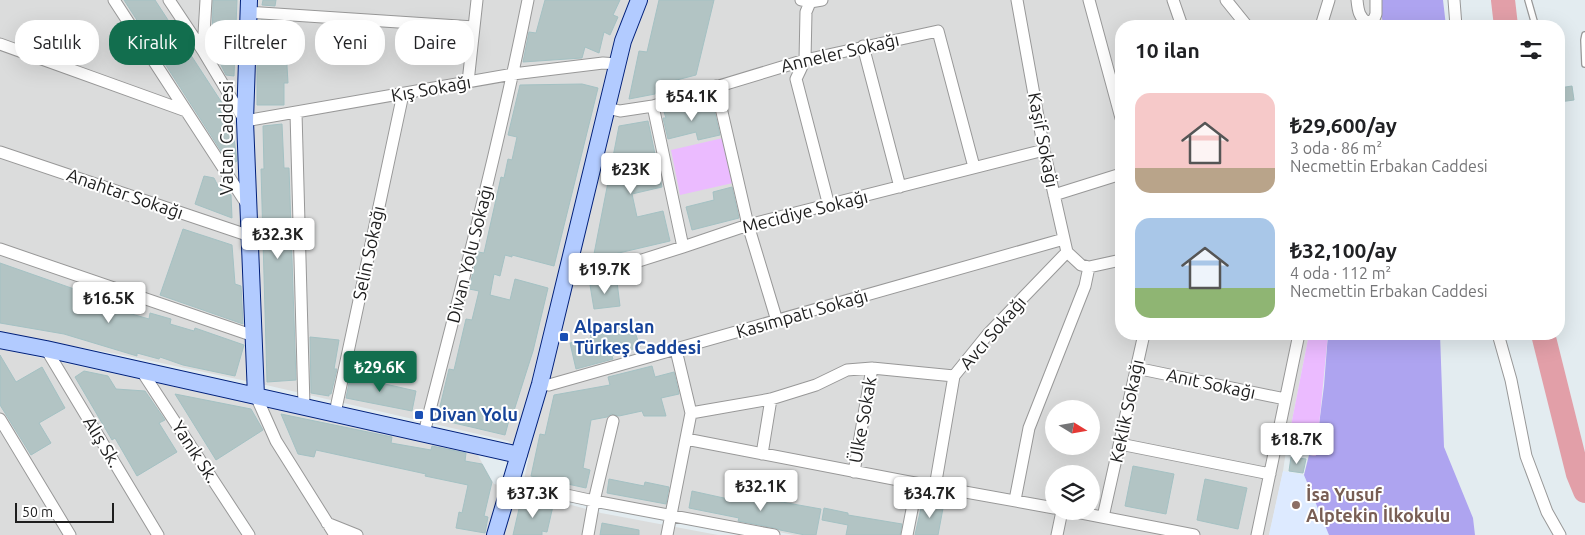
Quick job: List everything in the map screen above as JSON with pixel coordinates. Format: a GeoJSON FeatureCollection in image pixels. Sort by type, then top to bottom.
{"type":"FeatureCollection","features":[{"type":"Feature","properties":{"kind":"street"},"geometry":{"type":"LineString","coordinates":[[114,0],[248,206]]}},
{"type":"Feature","properties":{"kind":"street"},"geometry":{"type":"LineString","coordinates":[[169,0],[203,50],[245,122]]}},
{"type":"Feature","properties":{"kind":"street"},"geometry":{"type":"LineString","coordinates":[[203,50],[206,0]]}},
{"type":"Feature","properties":{"kind":"street"},"geometry":{"type":"LineString","coordinates":[[474,27],[478,0]]}},
{"type":"Feature","properties":{"kind":"street","name":"Divan Yolu Sokağı"},"geometry":{"type":"LineString","coordinates":[[424,433],[469,260],[514,74],[528,0]]}},
{"type":"Feature","properties":{"kind":"street"},"geometry":{"type":"LineString","coordinates":[[495,535],[540,384],[623,40],[639,0]]}},
{"type":"Feature","properties":{"kind":"street"},"geometry":{"type":"LineString","coordinates":[[822,0],[807,1],[805,60],[796,79],[829,206]]}},
{"type":"Feature","properties":{"kind":"street","name":"Kaşif Sokağı"},"geometry":{"type":"LineString","coordinates":[[1017,0],[1044,150],[1067,252]]}},
{"type":"Feature","properties":{"kind":"street"},"geometry":{"type":"LineString","coordinates":[[1089,0],[1115,96]]}},
{"type":"Feature","properties":{"kind":"street"},"geometry":{"type":"LineString","coordinates":[[1173,0],[1180,20]]}},
{"type":"Feature","properties":{"kind":"street"},"geometry":{"type":"LineString","coordinates":[[1226,0],[1242,20]]}},
{"type":"Feature","properties":{"kind":"street"},"geometry":{"type":"LineString","coordinates":[[1323,20],[1329,0]]}},
{"type":"Feature","properties":{"kind":"street"},"geometry":{"type":"LineString","coordinates":[[1357,0],[1362,20]]}},
{"type":"Feature","properties":{"kind":"street"},"geometry":{"type":"LineString","coordinates":[[1374,20],[1376,0]]}},
{"type":"Feature","properties":{"kind":"street"},"geometry":{"type":"LineString","coordinates":[[1454,0],[1456,20]]}},
{"type":"Feature","properties":{"kind":"street"},"geometry":{"type":"LineString","coordinates":[[249,6],[399,20]]}},
{"type":"Feature","properties":{"kind":"street","name":"Vatan Caddesi"},"geometry":{"type":"LineString","coordinates":[[249,6],[245,122],[256,396]]}},
{"type":"Feature","properties":{"kind":"street","name":"Anneler Sokağı"},"geometry":{"type":"LineString","coordinates":[[607,108],[620,111],[653,106],[805,60],[938,31],[974,167]]}},
{"type":"Feature","properties":{"kind":"street"},"geometry":{"type":"LineString","coordinates":[[0,44],[186,111]]}},
{"type":"Feature","properties":{"kind":"street"},"geometry":{"type":"LineString","coordinates":[[863,46],[900,188]]}},
{"type":"Feature","properties":{"kind":"street","name":"Kış Sokağı"},"geometry":{"type":"LineString","coordinates":[[245,122],[514,74],[603,63],[618,64]]}},
{"type":"Feature","properties":{"kind":"street"},"geometry":{"type":"LineString","coordinates":[[468,82],[470,65]]}},
{"type":"Feature","properties":{"kind":"street"},"geometry":{"type":"LineString","coordinates":[[716,86],[748,225],[776,321]]}},
{"type":"Feature","properties":{"kind":"street","name":"Selin Sokağı"},"geometry":{"type":"LineString","coordinates":[[335,413],[403,94]]}},
{"type":"Feature","properties":{"kind":"street"},"geometry":{"type":"LineString","coordinates":[[653,106],[684,247]]}},
{"type":"Feature","properties":{"kind":"street"},"geometry":{"type":"LineString","coordinates":[[296,112],[304,406]]}},
{"type":"Feature","properties":{"kind":"street","name":"Mecidiye Sokağı"},"geometry":{"type":"LineString","coordinates":[[566,275],[604,272],[748,225],[1044,150]]}},
{"type":"Feature","properties":{"kind":"street","name":"Anahtar Sokağı"},"geometry":{"type":"LineString","coordinates":[[0,152],[250,236]]}},
{"type":"Feature","properties":{"kind":"street"},"geometry":{"type":"LineString","coordinates":[[1054,195],[1115,176]]}},
{"type":"Feature","properties":{"kind":"street","name":"Kasımpatı Sokağı"},"geometry":{"type":"LineString","coordinates":[[540,384],[549,385],[676,350],[1064,239]]}},
{"type":"Feature","properties":{"kind":"street"},"geometry":{"type":"LineString","coordinates":[[0,249],[254,336]]}},
{"type":"Feature","properties":{"kind":"street"},"geometry":{"type":"LineString","coordinates":[[1067,252],[1081,265],[1089,267],[1115,261]]}},
{"type":"Feature","properties":{"kind":"street","name":"Avcı Sokağı"},"geometry":{"type":"LineString","coordinates":[[935,487],[954,376],[988,334],[1067,252]]}},
{"type":"Feature","properties":{"kind":"street"},"geometry":{"type":"LineString","coordinates":[[1015,500],[1029,428],[1085,286],[1089,267]]}},
{"type":"Feature","properties":{"kind":"street"},"geometry":{"type":"LineString","coordinates":[[0,340],[519,454]]}},
{"type":"Feature","properties":{"kind":"street","name":"Keklik Sokağı"},"geometry":{"type":"LineString","coordinates":[[1104,517],[1143,340]]}},
{"type":"Feature","properties":{"kind":"street"},"geometry":{"type":"LineString","coordinates":[[1257,535],[1298,340]]}},
{"type":"Feature","properties":{"kind":"street"},"geometry":{"type":"LineString","coordinates":[[1500,340],[1511,380],[1526,456],[1547,512],[1560,535]]}},
{"type":"Feature","properties":{"kind":"street","name":"Alış Sk."},"geometry":{"type":"LineString","coordinates":[[46,349],[158,535]]}},
{"type":"Feature","properties":{"kind":"street"},"geometry":{"type":"LineString","coordinates":[[667,535],[691,413],[676,350]]}},
{"type":"Feature","properties":{"kind":"street"},"geometry":{"type":"LineString","coordinates":[[691,413],[771,399],[816,385],[847,370],[872,368],[954,376]]}},
{"type":"Feature","properties":{"kind":"street","name":"Ülke Sokak"},"geometry":{"type":"LineString","coordinates":[[854,472],[872,368]]}},
{"type":"Feature","properties":{"kind":"street","name":"Anıt Sokağı"},"geometry":{"type":"LineString","coordinates":[[1136,368],[1285,399]]}},
{"type":"Feature","properties":{"kind":"street","name":"Yanık Sk."},"geometry":{"type":"LineString","coordinates":[[141,370],[249,535]]}},
{"type":"Feature","properties":{"kind":"street"},"geometry":{"type":"LineString","coordinates":[[256,396],[276,441],[335,535]]}},
{"type":"Feature","properties":{"kind":"street"},"geometry":{"type":"LineString","coordinates":[[762,454],[771,399]]}},
{"type":"Feature","properties":{"kind":"street"},"geometry":{"type":"LineString","coordinates":[[0,419],[70,535]]}},
{"type":"Feature","properties":{"kind":"street"},"geometry":{"type":"LineString","coordinates":[[588,535],[594,501],[614,421]]}},
{"type":"Feature","properties":{"kind":"street"},"geometry":{"type":"LineString","coordinates":[[0,439],[14,442]]}},
{"type":"Feature","properties":{"kind":"street"},"geometry":{"type":"LineString","coordinates":[[686,439],[917,484],[1045,506]]}},
{"type":"Feature","properties":{"kind":"street"},"geometry":{"type":"LineString","coordinates":[[1120,444],[1270,474]]}},
{"type":"Feature","properties":{"kind":"street"},"geometry":{"type":"LineString","coordinates":[[511,483],[594,501],[774,535]]}},
{"type":"Feature","properties":{"kind":"street"},"geometry":{"type":"LineString","coordinates":[[907,535],[917,484]]}},
{"type":"Feature","properties":{"kind":"street"},"geometry":{"type":"LineString","coordinates":[[1100,516],[1194,535]]}},
{"type":"Feature","properties":{"kind":"street"},"geometry":{"type":"LineString","coordinates":[[1057,535],[1060,520]]}},
{"type":"Feature","properties":{"kind":"street"},"geometry":{"type":"LineString","coordinates":[[327,523],[357,535]]}},
{"type":"Feature","properties":{"kind":"lane"},"geometry":{"type":"LineString","coordinates":[[1528,0],[1534,20]]}},
{"type":"Feature","properties":{"kind":"lane"},"geometry":{"type":"LineString","coordinates":[[1585,35],[1585,64]]}},
{"type":"Feature","properties":{"kind":"shaded area"},"geometry":{"type":"Polygon","coordinates":[[[0,0],[1379,0],[1387,20],[1115,20],[1115,340],[1308,340],[1269,535],[794,535],[603,498],[524,479],[529,457],[508,441],[266,385],[128,356],[0,333],[0,0]]]}},
{"type":"Feature","properties":{"kind":"shaded area"},"geometry":{"type":"Polygon","coordinates":[[[1379,0],[1443,0],[1445,20],[1382,20],[1379,0]]]}},
{"type":"Feature","properties":{"kind":"shaded area"},"geometry":{"type":"Polygon","coordinates":[[[723,138],[733,183],[680,195],[671,150],[723,138]]]}},
{"type":"Feature","properties":{"kind":"shaded area"},"geometry":{"type":"Polygon","coordinates":[[[1308,340],[1327,340],[1316,456],[1286,451],[1308,340]]]}},
{"type":"Feature","properties":{"kind":"shaded area"},"geometry":{"type":"Polygon","coordinates":[[[1328,340],[1440,340],[1444,447],[1473,518],[1475,535],[1329,535],[1304,475],[1309,455],[1315,456],[1328,340]]]}},
{"type":"Feature","properties":{"kind":"shaded area"},"geometry":{"type":"Polygon","coordinates":[[[0,349],[476,452],[494,484],[601,513],[718,535],[0,535],[0,349]]]}},
{"type":"Feature","properties":{"kind":"shaded area","name":"İsa Yusuf Alptekin İlkokulu"},"geometry":{"type":"Polygon","coordinates":[[[1283,471],[1304,475],[1329,535],[1269,535],[1283,471]]]}},
{"type":"Feature","properties":{"kind":"building"},"geometry":{"type":"Polygon","coordinates":[[[124,0],[155,0],[168,20],[137,20],[124,0]]]}},
{"type":"Feature","properties":{"kind":"building"},"geometry":{"type":"Polygon","coordinates":[[[213,0],[237,0],[236,20],[213,20],[213,0]]]}},
{"type":"Feature","properties":{"kind":"building"},"geometry":{"type":"Polygon","coordinates":[[[263,0],[276,0],[275,6],[262,5],[263,0]]]}},
{"type":"Feature","properties":{"kind":"building"},"geometry":{"type":"Polygon","coordinates":[[[545,0],[620,0],[613,15],[618,17],[610,35],[604,32],[599,53],[585,47],[582,58],[523,62],[529,32],[536,33],[545,0]]]}},
{"type":"Feature","properties":{"kind":"building"},"geometry":{"type":"Polygon","coordinates":[[[659,0],[714,0],[696,75],[657,85],[655,94],[629,99],[639,51],[647,52],[659,0]]]}},
{"type":"Feature","properties":{"kind":"building"},"geometry":{"type":"Polygon","coordinates":[[[195,61],[224,106],[219,109],[233,131],[237,161],[230,165],[166,65],[195,65],[195,61]]]}},
{"type":"Feature","properties":{"kind":"building"},"geometry":{"type":"Polygon","coordinates":[[[221,65],[234,65],[234,76],[226,75],[221,65]]]}},
{"type":"Feature","properties":{"kind":"building"},"geometry":{"type":"Polygon","coordinates":[[[257,65],[287,65],[288,83],[284,83],[284,105],[257,105],[257,65]]]}},
{"type":"Feature","properties":{"kind":"building"},"geometry":{"type":"Polygon","coordinates":[[[582,84],[598,88],[554,266],[512,255],[512,257],[505,255],[500,276],[494,274],[490,295],[510,300],[515,279],[548,288],[533,351],[505,435],[437,419],[449,369],[454,370],[466,319],[472,320],[479,291],[469,289],[478,252],[484,253],[501,177],[504,178],[508,159],[512,160],[517,137],[508,135],[520,85],[582,84]]]}},
{"type":"Feature","properties":{"kind":"building"},"geometry":{"type":"Polygon","coordinates":[[[1572,86],[1574,100],[1565,101],[1565,87],[1572,86]]]}},
{"type":"Feature","properties":{"kind":"building"},"geometry":{"type":"Polygon","coordinates":[[[712,101],[720,135],[698,140],[696,132],[668,139],[663,118],[666,118],[664,112],[712,101]]]}},
{"type":"Feature","properties":{"kind":"building"},"geometry":{"type":"Polygon","coordinates":[[[648,121],[662,187],[632,194],[637,217],[663,211],[670,241],[593,259],[619,126],[648,121]]]}},
{"type":"Feature","properties":{"kind":"building"},"geometry":{"type":"Polygon","coordinates":[[[282,124],[284,168],[289,168],[296,380],[267,382],[261,169],[264,169],[263,126],[282,124]]]}},
{"type":"Feature","properties":{"kind":"building"},"geometry":{"type":"Polygon","coordinates":[[[204,176],[214,178],[219,188],[231,195],[232,218],[195,204],[204,176]]]}},
{"type":"Feature","properties":{"kind":"building"},"geometry":{"type":"Polygon","coordinates":[[[732,187],[739,218],[692,230],[686,207],[714,200],[713,192],[732,187]]]}},
{"type":"Feature","properties":{"kind":"building"},"geometry":{"type":"Polygon","coordinates":[[[183,229],[232,245],[235,284],[241,286],[243,324],[160,295],[183,229]]]}},
{"type":"Feature","properties":{"kind":"building"},"geometry":{"type":"Polygon","coordinates":[[[0,263],[77,291],[123,305],[121,311],[149,319],[150,313],[171,319],[170,324],[194,331],[195,328],[244,345],[235,376],[183,365],[160,357],[159,359],[137,353],[137,356],[64,334],[0,323],[0,263]]]}},
{"type":"Feature","properties":{"kind":"building"},"geometry":{"type":"Polygon","coordinates":[[[617,282],[620,306],[594,309],[590,285],[617,282]]]}},
{"type":"Feature","properties":{"kind":"building"},"geometry":{"type":"Polygon","coordinates":[[[632,323],[640,347],[612,356],[613,359],[576,369],[570,343],[591,338],[590,331],[606,328],[607,331],[632,323]]]}},
{"type":"Feature","properties":{"kind":"building"},"geometry":{"type":"Polygon","coordinates":[[[310,337],[339,340],[334,369],[337,369],[329,396],[311,393],[310,337]]]}},
{"type":"Feature","properties":{"kind":"building"},"geometry":{"type":"Polygon","coordinates":[[[0,355],[16,382],[42,367],[65,408],[39,423],[51,443],[31,455],[0,405],[0,355]]]}},
{"type":"Feature","properties":{"kind":"building"},"geometry":{"type":"Polygon","coordinates":[[[652,366],[655,377],[674,372],[679,394],[661,398],[666,416],[644,416],[642,411],[619,416],[611,414],[607,417],[591,420],[583,468],[590,470],[586,488],[531,476],[540,434],[545,435],[554,395],[610,385],[608,377],[652,366]]]}},
{"type":"Feature","properties":{"kind":"building"},"geometry":{"type":"Polygon","coordinates":[[[84,371],[108,376],[116,389],[145,391],[165,420],[159,423],[177,452],[137,476],[115,438],[112,440],[75,377],[84,371]]]}},
{"type":"Feature","properties":{"kind":"building"},"geometry":{"type":"Polygon","coordinates":[[[351,373],[386,380],[385,384],[416,391],[412,411],[346,398],[351,373]]]}},
{"type":"Feature","properties":{"kind":"building"},"geometry":{"type":"Polygon","coordinates":[[[175,394],[251,409],[263,430],[216,460],[175,394]]]}},
{"type":"Feature","properties":{"kind":"building"},"geometry":{"type":"Polygon","coordinates":[[[281,414],[392,437],[391,443],[431,450],[432,446],[466,453],[465,461],[482,464],[492,482],[484,516],[488,517],[485,533],[456,528],[459,512],[462,513],[468,485],[316,450],[314,457],[298,454],[281,414]]]}},
{"type":"Feature","properties":{"kind":"building"},"geometry":{"type":"Polygon","coordinates":[[[1291,457],[1306,459],[1303,473],[1289,471],[1291,457]]]}},
{"type":"Feature","properties":{"kind":"building"},"geometry":{"type":"Polygon","coordinates":[[[1133,466],[1174,474],[1166,514],[1125,506],[1133,466]]]}},
{"type":"Feature","properties":{"kind":"building"},"geometry":{"type":"Polygon","coordinates":[[[609,479],[644,486],[645,482],[669,487],[666,504],[607,493],[609,479]]]}},
{"type":"Feature","properties":{"kind":"building"},"geometry":{"type":"Polygon","coordinates":[[[1205,479],[1247,488],[1238,529],[1197,520],[1205,479]]]}},
{"type":"Feature","properties":{"kind":"building"},"geometry":{"type":"Polygon","coordinates":[[[692,491],[742,502],[744,491],[766,496],[765,499],[821,509],[816,535],[805,535],[780,530],[738,521],[739,518],[689,508],[692,491]]]}},
{"type":"Feature","properties":{"kind":"building"},"geometry":{"type":"Polygon","coordinates":[[[521,500],[553,506],[547,532],[542,531],[542,535],[513,535],[521,500]]]}},
{"type":"Feature","properties":{"kind":"building"},"geometry":{"type":"Polygon","coordinates":[[[930,501],[944,503],[938,535],[915,535],[921,508],[930,501]]]}},
{"type":"Feature","properties":{"kind":"building"},"geometry":{"type":"Polygon","coordinates":[[[824,508],[848,513],[848,515],[902,524],[900,535],[846,535],[848,525],[822,520],[824,508]]]}},
{"type":"Feature","properties":{"kind":"building"},"geometry":{"type":"Polygon","coordinates":[[[602,523],[639,530],[639,535],[600,535],[602,523]]]}},
{"type":"Feature","properties":{"kind":"waterway"},"geometry":{"type":"LineString","coordinates":[[1503,0],[1505,20]]}},
{"type":"Feature","properties":{"kind":"waterway"},"geometry":{"type":"LineString","coordinates":[[1544,340],[1578,474],[1585,491]]}},
{"type":"Feature","properties":{"kind":"place","name":"Alparslan Türkeş Caddesi"},"geometry":{"type":"Point","coordinates":[564,337]}},
{"type":"Feature","properties":{"kind":"place","name":"Divan Yolu"},"geometry":{"type":"Point","coordinates":[419,415]}},
{"type":"Feature","properties":{"kind":"place","name":"İsa Yusuf Alptekin İlkokulu"},"geometry":{"type":"Point","coordinates":[1296,505]}}]}
